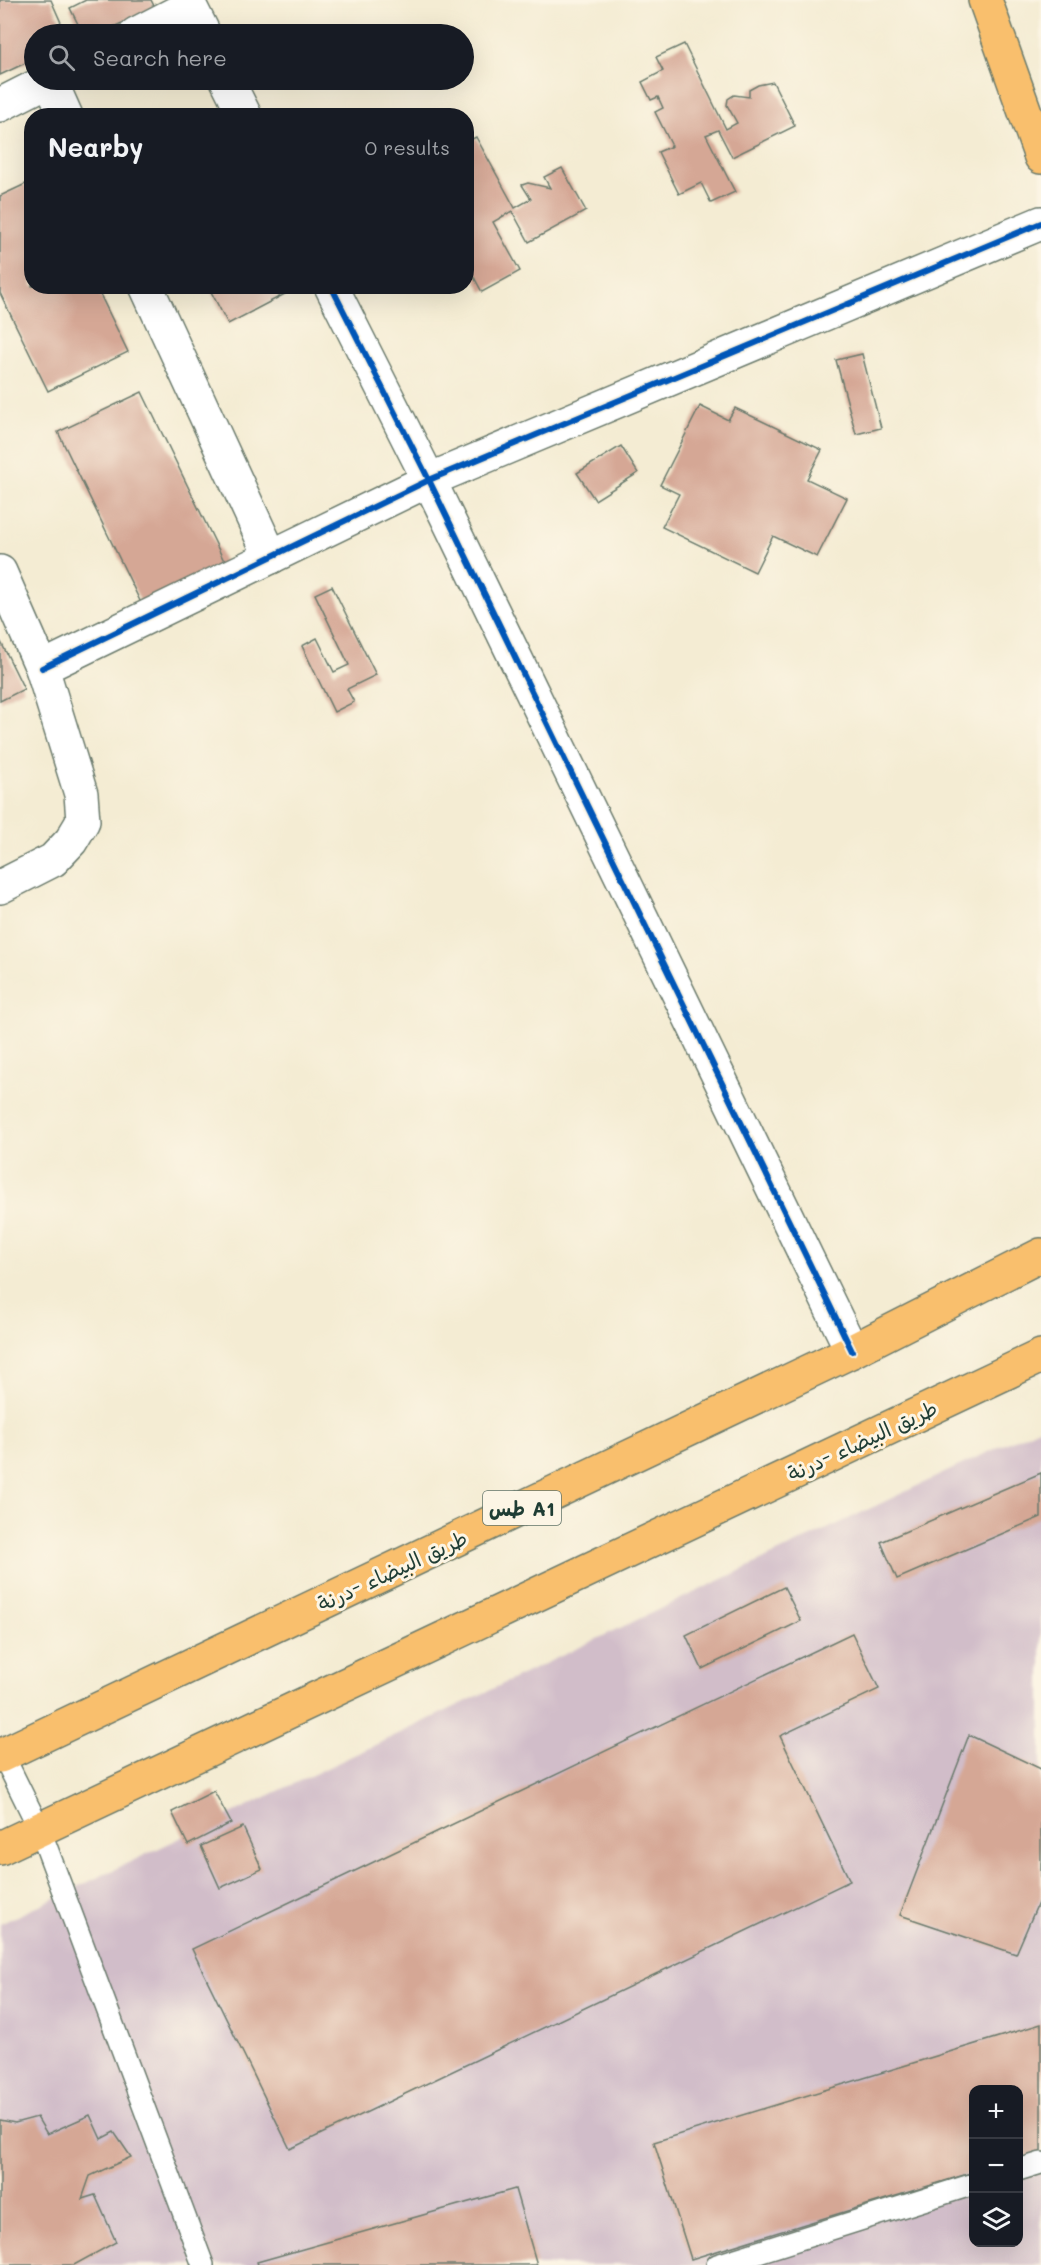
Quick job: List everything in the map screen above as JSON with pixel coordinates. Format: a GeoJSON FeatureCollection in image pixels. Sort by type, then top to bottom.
{"type":"FeatureCollection","features":[{"type":"Feature","properties":{"kind":"main road"},"geometry":{"type":"LineString","coordinates":[[985,0],[1041,157]]}},
{"type":"Feature","properties":{"kind":"main road","name":"طريق البيضاء -درنة"},"geometry":{"type":"LineString","coordinates":[[1,1755],[852,1351],[1041,1255]]}},
{"type":"Feature","properties":{"kind":"main road","name":"طريق البيضاء -درنة"},"geometry":{"type":"LineString","coordinates":[[0,1848],[1041,1356]]}},
{"type":"Feature","properties":{"kind":"street"},"geometry":{"type":"LineString","coordinates":[[165,24],[194,14]]}},
{"type":"Feature","properties":{"kind":"street"},"geometry":{"type":"LineString","coordinates":[[0,105],[29,90]]}},
{"type":"Feature","properties":{"kind":"street"},"geometry":{"type":"LineString","coordinates":[[54,90],[62,108]]}},
{"type":"Feature","properties":{"kind":"street"},"geometry":{"type":"LineString","coordinates":[[232,90],[241,108]]}},
{"type":"Feature","properties":{"kind":"street"},"geometry":{"type":"LineString","coordinates":[[42,668],[429,480],[1041,223]]}},
{"type":"Feature","properties":{"kind":"street"},"geometry":{"type":"LineString","coordinates":[[150,294],[271,557]]}},
{"type":"Feature","properties":{"kind":"street"},"geometry":{"type":"LineString","coordinates":[[335,294],[429,480],[852,1351]]}},
{"type":"Feature","properties":{"kind":"street"},"geometry":{"type":"LineString","coordinates":[[0,572],[42,668],[81,794],[83,821],[71,841],[53,860],[0,887]]}},
{"type":"Feature","properties":{"kind":"lane"},"geometry":{"type":"LineString","coordinates":[[1,1755],[40,1830],[203,2265]]}},
{"type":"Feature","properties":{"kind":"lane"},"geometry":{"type":"LineString","coordinates":[[1023,2168],[1041,2163]]}},
{"type":"Feature","properties":{"kind":"lane"},"geometry":{"type":"LineString","coordinates":[[717,2265],[969,2186]]}},
{"type":"Feature","properties":{"kind":"shaded area"},"geometry":{"type":"Polygon","coordinates":[[[1041,1427],[1041,2265],[0,2265],[0,1924],[1041,1427]]]}},
{"type":"Feature","properties":{"kind":"building"},"geometry":{"type":"Polygon","coordinates":[[[0,0],[51,0],[62,24],[24,24],[24,64],[0,75],[0,0]]]}},
{"type":"Feature","properties":{"kind":"building"},"geometry":{"type":"Polygon","coordinates":[[[86,0],[151,0],[155,8],[120,24],[78,24],[70,8],[86,0]]]}},
{"type":"Feature","properties":{"kind":"building"},"geometry":{"type":"Polygon","coordinates":[[[684,44],[726,129],[737,123],[727,105],[728,99],[734,95],[749,97],[749,90],[758,85],[773,82],[795,126],[732,157],[718,130],[706,135],[735,192],[711,203],[701,183],[679,194],[658,152],[672,146],[655,112],[663,108],[658,97],[651,100],[642,82],[663,71],[656,57],[684,44]]]}},
{"type":"Feature","properties":{"kind":"building"},"geometry":{"type":"Polygon","coordinates":[[[476,137],[515,208],[531,199],[522,185],[528,183],[550,188],[544,177],[562,168],[586,211],[529,242],[512,211],[493,222],[520,271],[482,292],[474,277],[474,138],[476,137]]]}},
{"type":"Feature","properties":{"kind":"building"},"geometry":{"type":"Polygon","coordinates":[[[24,185],[24,294],[100,294],[128,352],[48,391],[0,293],[0,196],[24,185]]]}},
{"type":"Feature","properties":{"kind":"building"},"geometry":{"type":"Polygon","coordinates":[[[212,294],[285,294],[228,324],[212,294]]]}},
{"type":"Feature","properties":{"kind":"building"},"geometry":{"type":"Polygon","coordinates":[[[862,354],[881,428],[856,434],[836,360],[862,354]]]}},
{"type":"Feature","properties":{"kind":"building"},"geometry":{"type":"Polygon","coordinates":[[[142,392],[226,565],[142,605],[58,432],[142,392]]]}},
{"type":"Feature","properties":{"kind":"building"},"geometry":{"type":"Polygon","coordinates":[[[700,406],[728,420],[735,408],[822,450],[807,479],[847,498],[817,557],[773,536],[755,572],[662,527],[679,494],[660,485],[700,406]]]}},
{"type":"Feature","properties":{"kind":"building"},"geometry":{"type":"Polygon","coordinates":[[[621,446],[638,473],[595,500],[577,473],[621,446]]]}},
{"type":"Feature","properties":{"kind":"building"},"geometry":{"type":"Polygon","coordinates":[[[332,586],[376,675],[347,689],[354,702],[334,712],[302,646],[317,638],[334,672],[349,665],[315,594],[332,586]]]}},
{"type":"Feature","properties":{"kind":"building"},"geometry":{"type":"Polygon","coordinates":[[[0,640],[24,689],[0,701],[0,640]]]}},
{"type":"Feature","properties":{"kind":"building"},"geometry":{"type":"Polygon","coordinates":[[[1041,1473],[1041,1517],[897,1579],[881,1542],[1041,1473]]]}},
{"type":"Feature","properties":{"kind":"building"},"geometry":{"type":"Polygon","coordinates":[[[784,1587],[801,1621],[702,1669],[686,1635],[784,1587]]]}},
{"type":"Feature","properties":{"kind":"building"},"geometry":{"type":"Polygon","coordinates":[[[852,1633],[879,1689],[780,1736],[850,1881],[290,2149],[192,1949],[852,1633]]]}},
{"type":"Feature","properties":{"kind":"building"},"geometry":{"type":"Polygon","coordinates":[[[969,1735],[1041,1769],[1041,1896],[1016,1954],[900,1915],[969,1735]]]}},
{"type":"Feature","properties":{"kind":"building"},"geometry":{"type":"Polygon","coordinates":[[[214,1791],[231,1823],[188,1845],[172,1812],[214,1791]]]}},
{"type":"Feature","properties":{"kind":"building"},"geometry":{"type":"Polygon","coordinates":[[[243,1827],[262,1869],[220,1888],[201,1846],[243,1827]]]}},
{"type":"Feature","properties":{"kind":"building"},"geometry":{"type":"Polygon","coordinates":[[[1041,2024],[1041,2152],[1023,2157],[1023,2085],[969,2085],[969,2174],[691,2259],[654,2142],[1041,2024]]]}},
{"type":"Feature","properties":{"kind":"building"},"geometry":{"type":"Polygon","coordinates":[[[90,2115],[101,2139],[114,2132],[131,2157],[90,2176],[82,2199],[95,2195],[116,2242],[74,2265],[0,2265],[0,2120],[15,2123],[37,2117],[47,2134],[90,2115]]]}},
{"type":"Feature","properties":{"kind":"building"},"geometry":{"type":"Polygon","coordinates":[[[515,2189],[537,2265],[258,2265],[257,2262],[515,2189]]]}},
{"type":"Feature","properties":{"kind":"cycle path"},"geometry":{"type":"LineString","coordinates":[[42,668],[429,480],[1041,223]]}},
{"type":"Feature","properties":{"kind":"cycle path"},"geometry":{"type":"LineString","coordinates":[[335,294],[429,480],[852,1351]]}}]}
